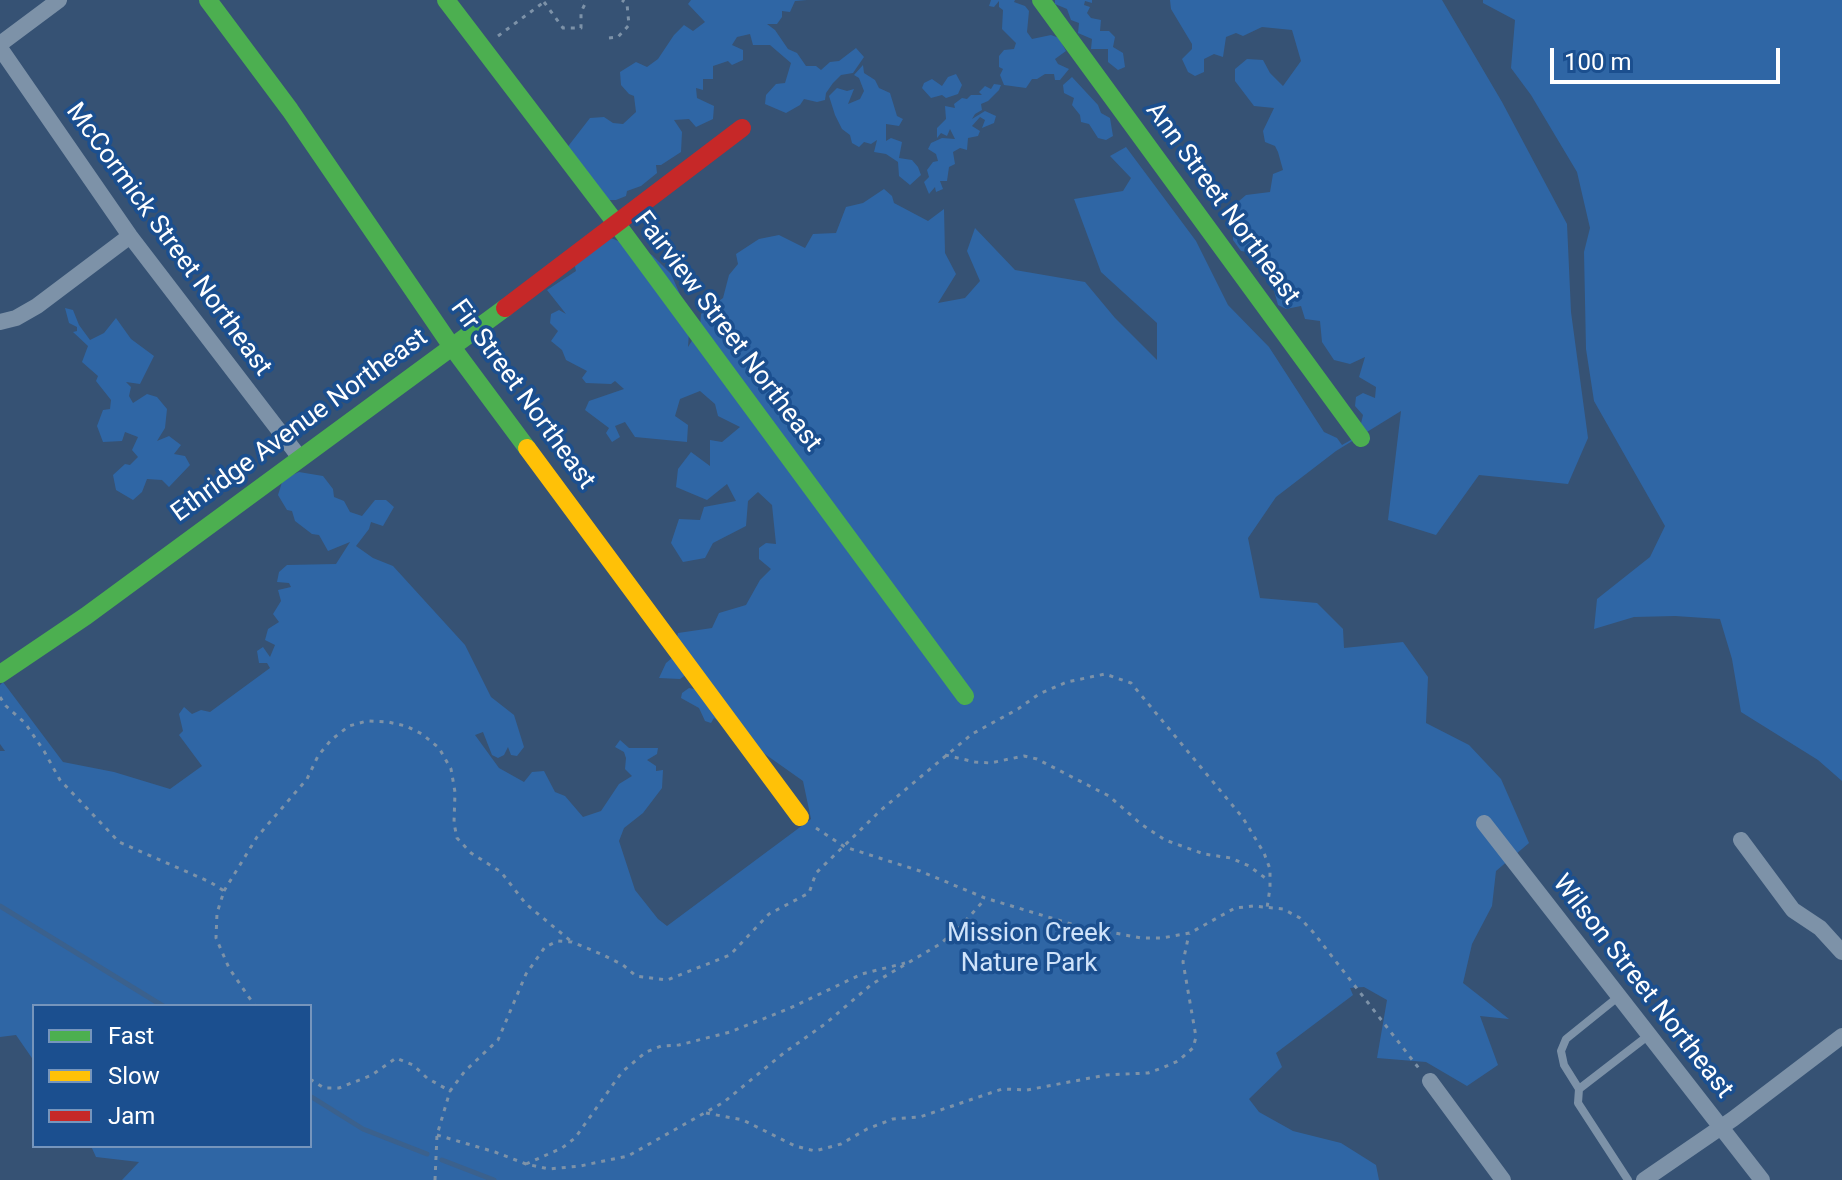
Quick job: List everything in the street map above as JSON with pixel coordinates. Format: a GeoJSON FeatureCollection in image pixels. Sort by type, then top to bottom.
{"type":"FeatureCollection","features":[{"type":"Feature","properties":{"kind":"street"},"geometry":{"type":"LineString","coordinates":[[0,46],[59,0]]}},
{"type":"Feature","properties":{"kind":"street","name":"Fir Street Northeast"},"geometry":{"type":"LineString","coordinates":[[208,0],[290,110],[452,347],[800,817]]}},
{"type":"Feature","properties":{"kind":"street","name":"Fairview Street Northeast"},"geometry":{"type":"LineString","coordinates":[[446,0],[965,696]]}},
{"type":"Feature","properties":{"kind":"street","name":"Ann Street Northeast"},"geometry":{"type":"LineString","coordinates":[[1041,0],[1361,438]]}},
{"type":"Feature","properties":{"kind":"street","name":"McCormick Street Northeast"},"geometry":{"type":"LineString","coordinates":[[0,46],[130,236],[300,458]]}},
{"type":"Feature","properties":{"kind":"street","name":"Ethridge Avenue Northeast"},"geometry":{"type":"LineString","coordinates":[[0,674],[74,624],[452,347],[742,128]]}},
{"type":"Feature","properties":{"kind":"street"},"geometry":{"type":"LineString","coordinates":[[0,322],[16,318],[37,306],[130,236]]}},
{"type":"Feature","properties":{"kind":"street","name":"Wilson Street Northeast"},"geometry":{"type":"LineString","coordinates":[[1484,823],[1762,1180]]}},
{"type":"Feature","properties":{"kind":"street"},"geometry":{"type":"LineString","coordinates":[[1741,840],[1793,910],[1820,928],[1842,952]]}},
{"type":"Feature","properties":{"kind":"street"},"geometry":{"type":"LineString","coordinates":[[1644,1180],[1720,1125],[1733,1119],[1842,1036]]}},
{"type":"Feature","properties":{"kind":"street"},"geometry":{"type":"LineString","coordinates":[[1430,1081],[1503,1180]]}},
{"type":"Feature","properties":{"kind":"lane"},"geometry":{"type":"LineString","coordinates":[[1619,996],[1566,1039],[1561,1051],[1564,1065],[1579,1089],[1578,1103],[1628,1180]]}},
{"type":"Feature","properties":{"kind":"lane"},"geometry":{"type":"LineString","coordinates":[[1579,1089],[1649,1035]]}},
{"type":"Feature","properties":{"kind":"path"},"geometry":{"type":"LineString","coordinates":[[609,38],[618,37],[629,25],[627,4],[622,0]]}},
{"type":"Feature","properties":{"kind":"path"},"geometry":{"type":"LineString","coordinates":[[495,38],[544,1],[563,28],[581,28]]}},
{"type":"Feature","properties":{"kind":"path"},"geometry":{"type":"LineString","coordinates":[[581,34],[584,1]]}},
{"type":"Feature","properties":{"kind":"path"},"geometry":{"type":"LineString","coordinates":[[254,1004],[229,968],[216,938],[217,913],[224,891],[257,837],[307,779],[318,756],[331,740],[349,726],[367,721],[406,726],[439,748],[451,769],[457,838],[471,853],[501,872],[526,904],[572,942],[623,965],[636,976],[667,980],[730,955],[769,914],[809,893],[816,873],[881,810],[972,734],[1039,694],[1067,682],[1105,674],[1131,683],[1243,818],[1270,869],[1267,908]]}},
{"type":"Feature","properties":{"kind":"path"},"geometry":{"type":"LineString","coordinates":[[0,697],[25,723],[60,780],[119,842],[224,891]]}},
{"type":"Feature","properties":{"kind":"path"},"geometry":{"type":"LineString","coordinates":[[945,755],[990,763],[1024,756],[1037,759],[1109,796],[1165,840],[1204,854],[1231,858],[1270,881]]}},
{"type":"Feature","properties":{"kind":"path"},"geometry":{"type":"LineString","coordinates":[[800,817],[845,847],[894,862],[985,898],[1078,926],[1141,938],[1162,938],[1190,933],[1235,908],[1283,909],[1300,918],[1313,932],[1430,1081]]}},
{"type":"Feature","properties":{"kind":"path"},"geometry":{"type":"LineString","coordinates":[[437,1135],[549,1169],[628,1156],[724,1102],[872,984],[940,944],[960,927],[985,898]]}},
{"type":"Feature","properties":{"kind":"path"},"geometry":{"type":"LineString","coordinates":[[706,1113],[743,1120],[780,1140],[815,1151],[841,1144],[893,1119],[920,1117],[1002,1089],[1027,1090],[1106,1075],[1148,1073],[1162,1068],[1178,1061],[1193,1048],[1196,1037],[1183,962],[1190,933]]}},
{"type":"Feature","properties":{"kind":"path"},"geometry":{"type":"LineString","coordinates":[[435,1180],[437,1135],[450,1091],[465,1071],[498,1040],[526,974],[545,947],[558,941],[572,942]]}},
{"type":"Feature","properties":{"kind":"path"},"geometry":{"type":"LineString","coordinates":[[526,1164],[562,1148],[575,1138],[622,1072],[646,1052],[730,1032],[862,974],[908,962]]}},
{"type":"Feature","properties":{"kind":"path"},"geometry":{"type":"LineString","coordinates":[[312,1080],[324,1088],[339,1088],[372,1075],[396,1058],[413,1065],[427,1078],[450,1091]]}},
{"type":"Feature","properties":{"kind":"green space"},"geometry":{"type":"Polygon","coordinates":[[[691,0],[807,0],[795,1],[790,12],[782,11],[777,24],[767,24],[788,49],[797,53],[806,66],[816,66],[821,70],[856,48],[864,57],[853,73],[841,75],[833,83],[825,100],[804,99],[786,113],[765,104],[766,95],[776,84],[785,83],[791,63],[770,45],[753,45],[750,34],[737,37],[732,45],[743,50],[743,60],[732,65],[728,61],[713,66],[713,79],[703,79],[703,90],[696,88],[697,98],[714,106],[713,119],[696,127],[689,119],[674,120],[682,132],[681,152],[656,165],[657,173],[641,186],[627,191],[626,196],[605,200],[566,149],[590,118],[604,117],[613,123],[623,124],[636,112],[634,96],[621,85],[620,72],[636,62],[647,67],[658,59],[684,25],[693,31],[705,22],[688,4],[691,0]]]}},
{"type":"Feature","properties":{"kind":"green space"},"geometry":{"type":"Polygon","coordinates":[[[991,0],[1015,0],[1025,6],[1029,11],[1027,32],[1032,39],[1051,35],[1059,38],[1066,51],[1055,59],[1069,69],[1060,80],[1055,80],[1054,74],[1045,74],[1032,79],[1026,88],[1004,85],[999,56],[1004,50],[1014,49],[1016,43],[1002,29],[1003,10],[999,7],[999,1],[994,7],[989,6],[991,0]]]}},
{"type":"Feature","properties":{"kind":"green space"},"geometry":{"type":"Polygon","coordinates":[[[1055,0],[1092,0],[1092,3],[1085,1],[1084,5],[1090,7],[1087,13],[1091,18],[1101,20],[1100,31],[1109,31],[1115,37],[1113,47],[1123,53],[1125,67],[1118,70],[1108,62],[1108,49],[1091,49],[1092,39],[1078,33],[1079,23],[1071,20],[1067,9],[1055,4],[1055,0]]]}},
{"type":"Feature","properties":{"kind":"green space","name":"Mission Creek Nature Park"},"geometry":{"type":"Polygon","coordinates":[[[1170,0],[1442,0],[1502,102],[1567,224],[1571,312],[1588,438],[1568,484],[1479,475],[1436,535],[1388,520],[1401,411],[1336,451],[1276,497],[1248,538],[1260,598],[1317,603],[1343,629],[1344,648],[1403,642],[1428,677],[1426,723],[1469,745],[1501,779],[1529,843],[1496,871],[1492,906],[1472,944],[1463,983],[1509,1019],[1480,1016],[1498,1065],[1467,1086],[1426,1062],[1377,1058],[1387,1000],[1364,987],[1350,988],[1353,995],[1276,1053],[1282,1067],[1249,1099],[1259,1112],[1293,1131],[1341,1143],[1376,1165],[1379,1180],[122,1180],[139,1162],[96,1157],[92,1148],[312,1148],[312,1004],[32,1004],[32,1058],[16,1035],[0,1037],[0,751],[5,751],[0,744],[0,685],[3,682],[63,762],[114,772],[170,789],[202,766],[179,735],[183,731],[179,714],[184,707],[192,714],[201,710],[210,712],[270,668],[267,663],[259,663],[257,651],[263,647],[270,657],[275,645],[265,640],[268,629],[279,622],[273,614],[281,601],[278,590],[291,587],[289,583],[277,582],[279,572],[287,565],[336,564],[350,542],[328,551],[319,535],[312,534],[295,521],[292,511],[287,510],[278,495],[283,479],[299,472],[323,476],[333,489],[334,497],[344,501],[350,512],[362,516],[375,500],[386,500],[394,507],[383,526],[371,522],[356,546],[373,558],[393,566],[465,645],[491,697],[514,715],[524,747],[517,756],[511,755],[508,747],[504,755],[498,758],[492,755],[483,732],[475,735],[499,768],[524,782],[532,772],[544,771],[555,792],[565,796],[583,817],[601,811],[619,784],[632,776],[625,769],[624,752],[615,747],[620,740],[629,748],[658,748],[657,754],[647,760],[656,766],[656,771],[663,770],[662,788],[643,813],[624,828],[619,841],[635,890],[667,926],[811,819],[803,781],[714,718],[711,723],[705,721],[699,708],[681,698],[689,688],[694,689],[690,672],[680,679],[659,678],[672,658],[678,633],[712,628],[719,613],[746,605],[760,580],[771,569],[759,559],[759,548],[766,543],[776,544],[772,505],[758,492],[748,501],[746,526],[713,543],[705,558],[683,562],[671,543],[679,519],[700,520],[704,507],[736,501],[727,484],[707,500],[676,487],[678,469],[691,452],[710,466],[710,440],[722,442],[740,427],[718,416],[715,404],[700,391],[680,399],[675,416],[688,425],[687,442],[635,437],[625,422],[615,426],[620,437],[612,442],[606,433],[609,428],[585,410],[589,401],[624,389],[615,381],[611,384],[586,383],[582,378],[587,371],[566,360],[562,350],[551,341],[558,331],[550,323],[551,314],[559,310],[566,314],[547,290],[576,271],[574,262],[611,238],[652,255],[671,274],[690,317],[688,347],[700,328],[701,314],[723,298],[729,275],[738,264],[736,254],[759,239],[779,235],[805,248],[813,234],[836,233],[846,207],[863,203],[884,189],[892,196],[894,203],[928,221],[944,209],[945,253],[956,274],[938,303],[965,298],[980,281],[967,251],[975,228],[1015,270],[1085,282],[1157,360],[1157,323],[1101,272],[1074,199],[1123,191],[1131,178],[1110,156],[1126,147],[1196,241],[1228,305],[1269,347],[1324,432],[1337,438],[1342,445],[1358,436],[1363,415],[1355,406],[1356,397],[1363,393],[1375,398],[1376,387],[1359,377],[1365,357],[1350,364],[1334,360],[1322,342],[1320,321],[1305,319],[1301,306],[1286,309],[1278,305],[1271,280],[1275,262],[1258,263],[1258,254],[1241,251],[1233,240],[1233,220],[1239,213],[1239,201],[1246,195],[1270,192],[1273,174],[1283,170],[1275,146],[1265,142],[1263,131],[1274,108],[1254,106],[1235,81],[1235,69],[1247,59],[1263,60],[1283,86],[1301,61],[1292,30],[1262,27],[1243,36],[1236,33],[1226,37],[1223,57],[1214,54],[1204,59],[1204,72],[1195,76],[1188,72],[1182,59],[1192,49],[1192,44],[1171,9],[1170,0]]]}},
{"type":"Feature","properties":{"kind":"green space"},"geometry":{"type":"Polygon","coordinates":[[[1483,0],[1842,0],[1842,781],[1818,760],[1741,712],[1732,659],[1720,619],[1634,617],[1594,629],[1597,599],[1650,557],[1665,526],[1594,401],[1586,349],[1584,252],[1590,228],[1577,172],[1531,95],[1511,68],[1515,20],[1483,3],[1483,0]]]}},
{"type":"Feature","properties":{"kind":"green space"},"geometry":{"type":"Polygon","coordinates":[[[863,65],[864,73],[875,80],[879,88],[890,93],[897,116],[903,119],[899,126],[886,124],[886,141],[891,138],[902,142],[899,158],[912,160],[918,167],[921,175],[910,185],[899,176],[898,162],[886,154],[874,152],[877,140],[871,144],[864,142],[859,147],[852,143],[850,135],[842,129],[835,115],[829,96],[837,88],[847,91],[854,89],[848,104],[860,99],[864,91],[859,78],[854,75],[863,65]]]}},
{"type":"Feature","properties":{"kind":"green space"},"geometry":{"type":"Polygon","coordinates":[[[956,74],[962,85],[958,94],[931,98],[922,88],[932,79],[942,86],[948,77],[956,74]]]}},
{"type":"Feature","properties":{"kind":"green space"},"geometry":{"type":"Polygon","coordinates":[[[1072,77],[1098,105],[1101,113],[1110,118],[1113,136],[1106,140],[1098,138],[1089,124],[1081,122],[1072,105],[1074,98],[1064,93],[1063,85],[1072,77]]]}},
{"type":"Feature","properties":{"kind":"green space"},"geometry":{"type":"Polygon","coordinates":[[[994,84],[1001,85],[999,90],[981,104],[982,110],[972,119],[985,111],[996,116],[994,123],[982,128],[985,120],[980,117],[972,126],[980,131],[978,136],[968,138],[967,150],[960,148],[953,152],[955,164],[949,167],[947,181],[940,181],[943,189],[936,192],[935,187],[929,194],[924,182],[929,177],[927,170],[938,161],[936,154],[928,149],[931,143],[942,138],[955,139],[950,129],[947,136],[941,133],[937,138],[937,128],[946,119],[945,106],[955,108],[954,104],[962,98],[982,95],[979,92],[985,86],[991,89],[994,84]]]}},
{"type":"Feature","properties":{"kind":"green space"},"geometry":{"type":"Polygon","coordinates":[[[65,308],[73,310],[90,340],[104,333],[116,318],[131,339],[154,356],[140,384],[126,382],[131,387],[129,396],[133,403],[147,394],[157,397],[167,409],[165,428],[157,441],[169,436],[181,445],[174,454],[185,456],[190,465],[169,487],[162,480],[147,479],[142,492],[133,500],[116,490],[113,475],[138,457],[132,450],[138,437],[125,432],[122,441],[103,442],[97,426],[103,410],[110,409],[111,400],[96,381],[98,376],[82,362],[88,346],[73,332],[77,331],[77,327],[69,323],[65,308]]]}},
{"type":"Feature","properties":{"kind":"waterway"},"geometry":{"type":"LineString","coordinates":[[0,906],[160,1004]]}},
{"type":"Feature","properties":{"kind":"waterway"},"geometry":{"type":"LineString","coordinates":[[312,1097],[363,1129],[427,1154]]}},
{"type":"Feature","properties":{"kind":"waterway"},"geometry":{"type":"LineString","coordinates":[[442,1160],[494,1180]]}},
{"type":"Feature","properties":{"kind":"traffic: fast"},"geometry":{"type":"LineString","coordinates":[[208,0],[290,110],[452,347],[527,448]]}},
{"type":"Feature","properties":{"kind":"traffic: fast"},"geometry":{"type":"LineString","coordinates":[[446,0],[625,235],[965,696]]}},
{"type":"Feature","properties":{"kind":"traffic: fast"},"geometry":{"type":"LineString","coordinates":[[1041,0],[1361,438]]}},
{"type":"Feature","properties":{"kind":"traffic: fast"},"geometry":{"type":"LineString","coordinates":[[0,674],[86,616],[505,308]]}},
{"type":"Feature","properties":{"kind":"traffic: slow"},"geometry":{"type":"LineString","coordinates":[[527,448],[800,817]]}},
{"type":"Feature","properties":{"kind":"traffic: jam"},"geometry":{"type":"LineString","coordinates":[[505,308],[742,128]]}}]}
